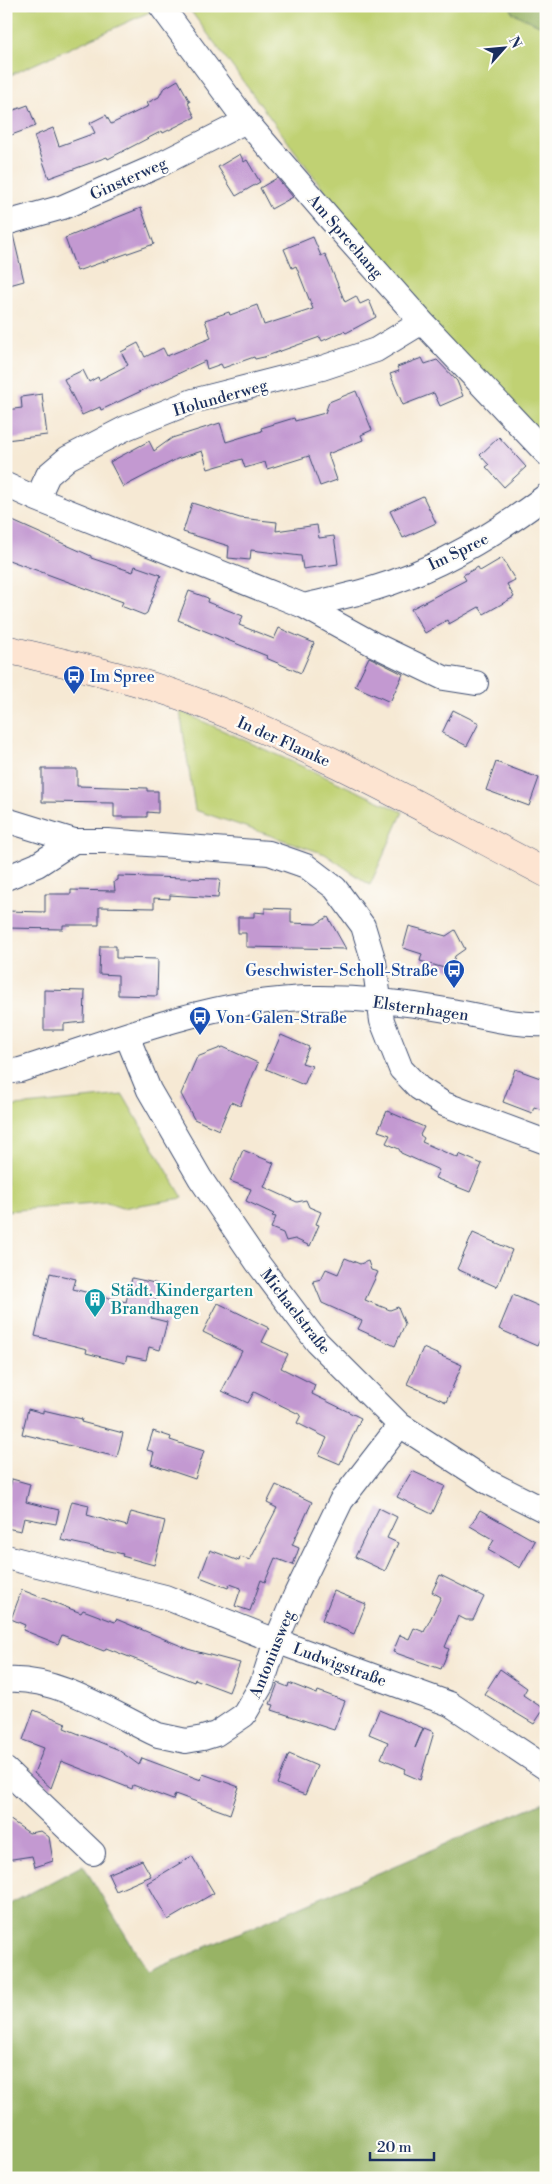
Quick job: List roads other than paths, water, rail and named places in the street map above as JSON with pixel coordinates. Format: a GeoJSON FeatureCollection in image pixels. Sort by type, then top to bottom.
{"type":"FeatureCollection","features":[{"type":"Feature","properties":{"kind":"main road","name":"In der Flamke"},"geometry":{"type":"LineString","coordinates":[[6,650],[112,675],[190,699],[284,740],[380,786],[546,873]]}},
{"type":"Feature","properties":{"kind":"street","name":"Am Spreehang"},"geometry":{"type":"LineString","coordinates":[[161,6],[246,121],[422,322],[546,453]]}},
{"type":"Feature","properties":{"kind":"street","name":"Ginsterweg"},"geometry":{"type":"LineString","coordinates":[[6,223],[63,207],[155,167],[246,121]]}},
{"type":"Feature","properties":{"kind":"street","name":"Holunderweg"},"geometry":{"type":"LineString","coordinates":[[37,499],[48,475],[68,458],[126,428],[193,402],[322,368],[376,350],[422,322]]}},
{"type":"Feature","properties":{"kind":"street"},"geometry":{"type":"LineString","coordinates":[[6,484],[37,499],[304,606],[373,644],[444,678],[476,683]]}},
{"type":"Feature","properties":{"kind":"street","name":"Im Spree"},"geometry":{"type":"LineString","coordinates":[[304,606],[376,588],[454,556],[504,527],[546,496]]}},
{"type":"Feature","properties":{"kind":"street"},"geometry":{"type":"LineString","coordinates":[[7,824],[74,841],[107,840],[269,853],[306,866],[335,888],[363,926],[374,962],[382,1021],[401,1069],[419,1088],[444,1104],[546,1142]]}},
{"type":"Feature","properties":{"kind":"street"},"geometry":{"type":"LineString","coordinates":[[9,870],[37,865],[74,841]]}},
{"type":"Feature","properties":{"kind":"street","name":"Elsternhagen"},"geometry":{"type":"LineString","coordinates":[[6,1072],[20,1070],[191,1015],[245,1002],[321,998],[379,1002],[450,1010],[532,1025],[546,1024]]}},
{"type":"Feature","properties":{"kind":"street","name":"Michaelstraße"},"geometry":{"type":"LineString","coordinates":[[127,1036],[149,1090],[186,1154],[257,1262],[317,1342],[400,1425],[488,1482],[546,1512]]}},
{"type":"Feature","properties":{"kind":"street","name":"Antoniusweg"},"geometry":{"type":"LineString","coordinates":[[6,1680],[20,1679],[46,1684],[82,1698],[158,1735],[186,1740],[216,1734],[244,1715],[265,1676],[276,1641],[296,1594],[341,1501],[400,1425]]}},
{"type":"Feature","properties":{"kind":"street","name":"Ludwigstraße"},"geometry":{"type":"LineString","coordinates":[[6,1557],[165,1597],[276,1641],[450,1704],[546,1768]]}},
{"type":"Feature","properties":{"kind":"street"},"geometry":{"type":"LineString","coordinates":[[6,1770],[93,1853]]}},
{"type":"Feature","properties":{"kind":"place","name":"Im Spree"},"geometry":{"type":"Point","coordinates":[74,695]}},
{"type":"Feature","properties":{"kind":"place","name":"Geschwister-Scholl-Straße"},"geometry":{"type":"Point","coordinates":[454,989]}},
{"type":"Feature","properties":{"kind":"place","name":"Von-Galen-Straße"},"geometry":{"type":"Point","coordinates":[200,1036]}},
{"type":"Feature","properties":{"kind":"place","name":"Städt. Kindergarten Brandhagen"},"geometry":{"type":"Point","coordinates":[95,1318]}}]}
